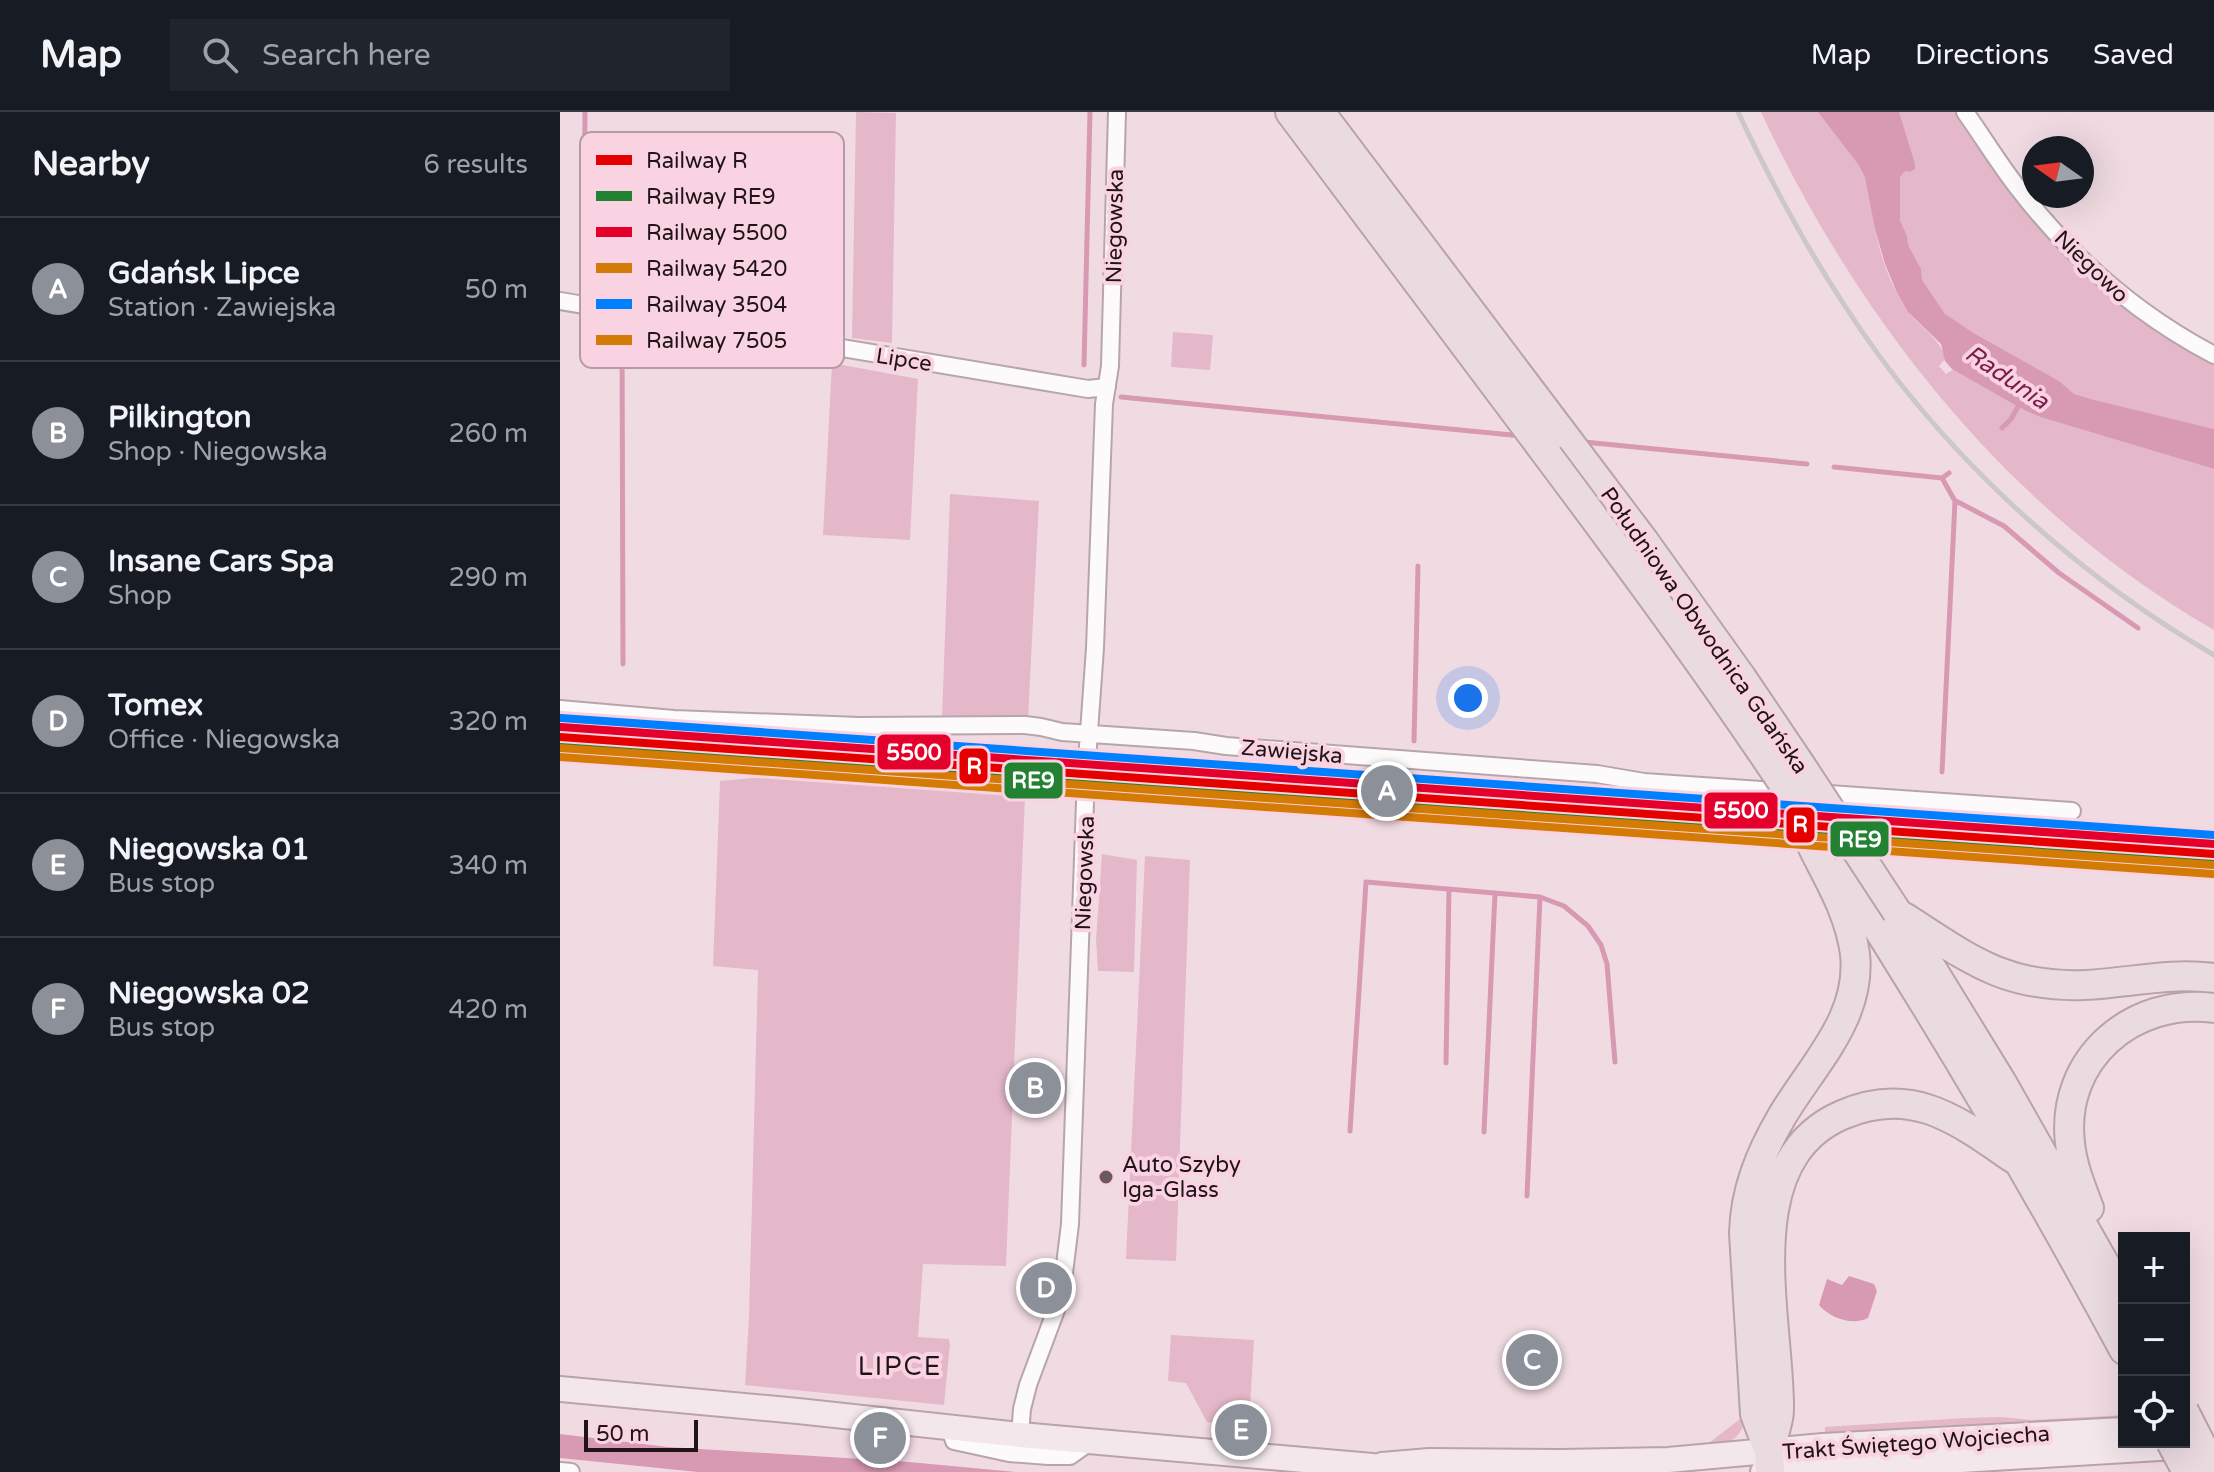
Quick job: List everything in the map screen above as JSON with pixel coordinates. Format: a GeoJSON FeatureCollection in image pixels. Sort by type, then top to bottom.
{"type":"FeatureCollection","features":[{"type":"Feature","properties":{"kind":"highway","name":"Południowa Obwodnica Gdańska"},"geometry":{"type":"LineString","coordinates":[[1290,112],[1653,596],[1730,704],[1921,996],[2020,1163],[2118,1339]]}},
{"type":"Feature","properties":{"kind":"highway","name":"Południowa Obwodnica Gdańska"},"geometry":{"type":"LineString","coordinates":[[1320,112],[1644,541],[1802,767],[1897,912],[2001,1081],[2118,1286]]}},
{"type":"Feature","properties":{"kind":"highway"},"geometry":{"type":"LineString","coordinates":[[1764,1370],[1744,1233],[1751,1184],[1766,1145],[1782,1117],[1839,1030],[1848,1011],[1855,973],[1855,955],[1846,915],[1833,883],[1814,850],[1798,806]]}},
{"type":"Feature","properties":{"kind":"highway"},"geometry":{"type":"LineString","coordinates":[[1897,912],[1984,967],[2023,980],[2085,985],[2176,976],[2214,978]]}},
{"type":"Feature","properties":{"kind":"highway"},"geometry":{"type":"LineString","coordinates":[[2118,1283],[2106,1238],[2090,1210],[2073,1161],[2069,1141],[2070,1121],[2077,1085],[2103,1045],[2138,1018],[2168,1008],[2192,1005],[2214,1008]]}},
{"type":"Feature","properties":{"kind":"highway"},"geometry":{"type":"LineString","coordinates":[[1767,1465],[1755,1414],[1764,1370],[1775,1198],[1781,1177],[1793,1155],[1813,1133],[1834,1118],[1881,1104],[1914,1104],[1953,1119],[2020,1163]]}},
{"type":"Feature","properties":{"kind":"highway"},"geometry":{"type":"LineString","coordinates":[[2190,1423],[2214,1470]]}},
{"type":"Feature","properties":{"kind":"highway"},"geometry":{"type":"LineString","coordinates":[[2174,1448],[2187,1472]]}},
{"type":"Feature","properties":{"kind":"main road","name":"Trakt Świętego Wojciecha"},"geometry":{"type":"LineString","coordinates":[[560,1389],[950,1428],[1024,1458],[1091,1441],[1372,1466],[1400,1472]]}},
{"type":"Feature","properties":{"kind":"main road"},"geometry":{"type":"LineString","coordinates":[[2190,1427],[2214,1425]]}},
{"type":"Feature","properties":{"kind":"main road","name":"Trakt Świętego Wojciecha"},"geometry":{"type":"LineString","coordinates":[[1767,1465],[1835,1445],[2118,1430]]}},
{"type":"Feature","properties":{"kind":"main road","name":"Trakt Świętego Wojciecha"},"geometry":{"type":"LineString","coordinates":[[1372,1466],[1429,1461],[1668,1460],[1767,1465],[2214,1445]]}},
{"type":"Feature","properties":{"kind":"street","name":"Niegowska"},"geometry":{"type":"LineString","coordinates":[[1024,1458],[1028,1385],[1056,1310],[1068,1250],[1086,774],[1104,404],[1110,366],[1117,112]]}},
{"type":"Feature","properties":{"kind":"street","name":"Niegowo"},"geometry":{"type":"LineString","coordinates":[[1965,112],[2018,188],[2080,256],[2148,316],[2214,355]]}},
{"type":"Feature","properties":{"kind":"street","name":"Lipce"},"geometry":{"type":"LineString","coordinates":[[560,301],[580,304]]}},
{"type":"Feature","properties":{"kind":"street","name":"Lipce"},"geometry":{"type":"LineString","coordinates":[[844,348],[1072,386],[1107,387]]}},
{"type":"Feature","properties":{"kind":"street","name":"Zawiejska"},"geometry":{"type":"LineString","coordinates":[[560,709],[674,719],[859,726],[1025,725],[1062,732],[1597,774],[1644,782],[2072,811]]}},
{"type":"Feature","properties":{"kind":"street"},"geometry":{"type":"LineString","coordinates":[[560,1471],[571,1472]]}},
{"type":"Feature","properties":{"kind":"shaded area"},"geometry":{"type":"Polygon","coordinates":[[[856,112],[896,113],[892,343],[852,338],[856,112]]]}},
{"type":"Feature","properties":{"kind":"shaded area"},"geometry":{"type":"Polygon","coordinates":[[[1761,112],[1818,112],[1867,147],[1872,211],[1881,253],[1896,292],[1907,310],[1943,350],[1946,358],[1939,366],[1946,374],[1954,369],[2040,417],[2214,469],[2214,630],[2140,583],[2071,529],[2007,470],[1948,406],[1894,337],[1844,265],[1800,190],[1761,112]]]}},
{"type":"Feature","properties":{"kind":"shaded area"},"geometry":{"type":"Polygon","coordinates":[[[1880,112],[1961,112],[2022,197],[2022,208],[2030,208],[2036,216],[2214,359],[2214,429],[2151,414],[2084,408],[1935,310],[1904,256],[1880,112]]]}},
{"type":"Feature","properties":{"kind":"shaded area"},"geometry":{"type":"Polygon","coordinates":[[[1173,332],[1213,335],[1210,370],[1171,367],[1173,332]]]}},
{"type":"Feature","properties":{"kind":"shaded area"},"geometry":{"type":"Polygon","coordinates":[[[844,365],[918,379],[910,540],[823,535],[832,368],[844,368],[844,365]]]}},
{"type":"Feature","properties":{"kind":"shaded area"},"geometry":{"type":"Polygon","coordinates":[[[950,494],[1039,501],[1028,719],[942,718],[950,494]]]}},
{"type":"Feature","properties":{"kind":"shaded area"},"geometry":{"type":"Polygon","coordinates":[[[764,777],[1025,796],[1006,1266],[923,1264],[918,1337],[949,1339],[944,1405],[745,1385],[758,970],[713,966],[720,781],[764,777]]]}},
{"type":"Feature","properties":{"kind":"shaded area"},"geometry":{"type":"Polygon","coordinates":[[[1102,854],[1137,860],[1134,972],[1098,971],[1096,940],[1102,854]]]}},
{"type":"Feature","properties":{"kind":"shaded area"},"geometry":{"type":"Polygon","coordinates":[[[1145,856],[1190,860],[1176,1261],[1126,1259],[1145,856]]]}},
{"type":"Feature","properties":{"kind":"shaded area"},"geometry":{"type":"Polygon","coordinates":[[[1171,1335],[1254,1340],[1249,1425],[1207,1422],[1186,1383],[1168,1381],[1171,1335]]]}},
{"type":"Feature","properties":{"kind":"shaded area"},"geometry":{"type":"Polygon","coordinates":[[[2118,1415],[2118,1423],[1945,1426],[1825,1435],[1825,1427],[1965,1418],[2033,1420],[2118,1415]]]}},
{"type":"Feature","properties":{"kind":"shaded area"},"geometry":{"type":"Polygon","coordinates":[[[1740,1419],[1745,1419],[1735,1438],[1701,1449],[1740,1419]]]}},
{"type":"Feature","properties":{"kind":"water","name":"Radunia"},"geometry":{"type":"Polygon","coordinates":[[[1818,112],[1899,112],[1915,164],[1915,169],[1905,171],[1900,177],[1900,221],[1921,269],[1922,280],[1945,314],[2059,381],[2074,394],[2214,429],[2214,469],[2040,417],[1952,369],[1945,361],[1941,344],[1908,312],[1897,293],[1875,229],[1865,177],[1818,112]]]}},
{"type":"Feature","properties":{"kind":"water"},"geometry":{"type":"Polygon","coordinates":[[[1849,1276],[1874,1284],[1877,1291],[1868,1318],[1855,1321],[1842,1319],[1829,1314],[1819,1305],[1827,1279],[1842,1285],[1849,1276]]]}},
{"type":"Feature","properties":{"kind":"water"},"geometry":{"type":"Polygon","coordinates":[[[560,1434],[668,1447],[1016,1472],[698,1472],[560,1458],[560,1434]]]}},
{"type":"Feature","properties":{"kind":"waterway"},"geometry":{"type":"LineString","coordinates":[[585,112],[585,132]]}},
{"type":"Feature","properties":{"kind":"waterway"},"geometry":{"type":"LineString","coordinates":[[1084,365],[1090,112]]}},
{"type":"Feature","properties":{"kind":"waterway"},"geometry":{"type":"LineString","coordinates":[[622,368],[623,664]]}},
{"type":"Feature","properties":{"kind":"waterway"},"geometry":{"type":"LineString","coordinates":[[1121,397],[1522,436]]}},
{"type":"Feature","properties":{"kind":"waterway","name":"Radunia"},"geometry":{"type":"LineString","coordinates":[[2002,428],[2020,403]]}},
{"type":"Feature","properties":{"kind":"waterway"},"geometry":{"type":"LineString","coordinates":[[1584,442],[1807,464]]}},
{"type":"Feature","properties":{"kind":"waterway"},"geometry":{"type":"LineString","coordinates":[[1834,467],[1942,478]]}},
{"type":"Feature","properties":{"kind":"waterway"},"geometry":{"type":"LineString","coordinates":[[1942,772],[1955,501],[1942,478],[1949,473]]}},
{"type":"Feature","properties":{"kind":"waterway"},"geometry":{"type":"LineString","coordinates":[[1956,501],[2004,526],[2059,573],[2138,628]]}},
{"type":"Feature","properties":{"kind":"waterway"},"geometry":{"type":"LineString","coordinates":[[1414,741],[1418,566]]}},
{"type":"Feature","properties":{"kind":"waterway"},"geometry":{"type":"LineString","coordinates":[[1350,1131],[1366,882],[1540,897],[1564,906],[1588,926],[1601,945],[1607,964],[1615,1062]]}},
{"type":"Feature","properties":{"kind":"waterway"},"geometry":{"type":"LineString","coordinates":[[1446,1063],[1449,889]]}},
{"type":"Feature","properties":{"kind":"waterway"},"geometry":{"type":"LineString","coordinates":[[1484,1132],[1495,893]]}},
{"type":"Feature","properties":{"kind":"waterway"},"geometry":{"type":"LineString","coordinates":[[1527,1196],[1540,897]]}},
{"type":"Feature","properties":{"kind":"railway"},"geometry":{"type":"LineString","coordinates":[[1738,112],[1787,209],[1828,280],[1879,356],[1919,407],[1962,455],[2056,544],[2107,584],[2214,655]]}},
{"type":"Feature","properties":{"kind":"rail line","name":"3504"},"geometry":{"type":"LineString","coordinates":[[561,718],[2214,835]]}},
{"type":"Feature","properties":{"kind":"rail line","name":"5500"},"geometry":{"type":"LineString","coordinates":[[561,727],[2214,844]]}},
{"type":"Feature","properties":{"kind":"rail line","name":"R"},"geometry":{"type":"LineString","coordinates":[[560,737],[2214,854]]}},
{"type":"Feature","properties":{"kind":"rail line","name":"RE9"},"geometry":{"type":"LineString","coordinates":[[560,747],[2213,864]]}},
{"type":"Feature","properties":{"kind":"rail line","name":"7505"},"geometry":{"type":"LineString","coordinates":[[560,748],[2213,865]]}},
{"type":"Feature","properties":{"kind":"rail line","name":"5420"},"geometry":{"type":"LineString","coordinates":[[560,757],[2213,874]]}},
{"type":"Feature","properties":{"kind":"place","name":"Gdańsk Lipce"},"geometry":{"type":"Point","coordinates":[1387,791]}},
{"type":"Feature","properties":{"kind":"place","name":"Pilkington"},"geometry":{"type":"Point","coordinates":[1035,1088]}},
{"type":"Feature","properties":{"kind":"place","name":"Auto Szyby Iga-Glass"},"geometry":{"type":"Point","coordinates":[1106,1177]}},
{"type":"Feature","properties":{"kind":"place","name":"Tomex"},"geometry":{"type":"Point","coordinates":[1046,1288]}},
{"type":"Feature","properties":{"kind":"place","name":"Insane Cars Spa"},"geometry":{"type":"Point","coordinates":[1532,1360]}},
{"type":"Feature","properties":{"kind":"place","name":"Niegowska 01"},"geometry":{"type":"Point","coordinates":[1241,1430]}},
{"type":"Feature","properties":{"kind":"place","name":"Niegowska 02"},"geometry":{"type":"Point","coordinates":[880,1438]}},
{"type":"Feature","properties":{"kind":"district","name":"LIPCE"},"geometry":{"type":"Point","coordinates":[900,1366]}}]}
